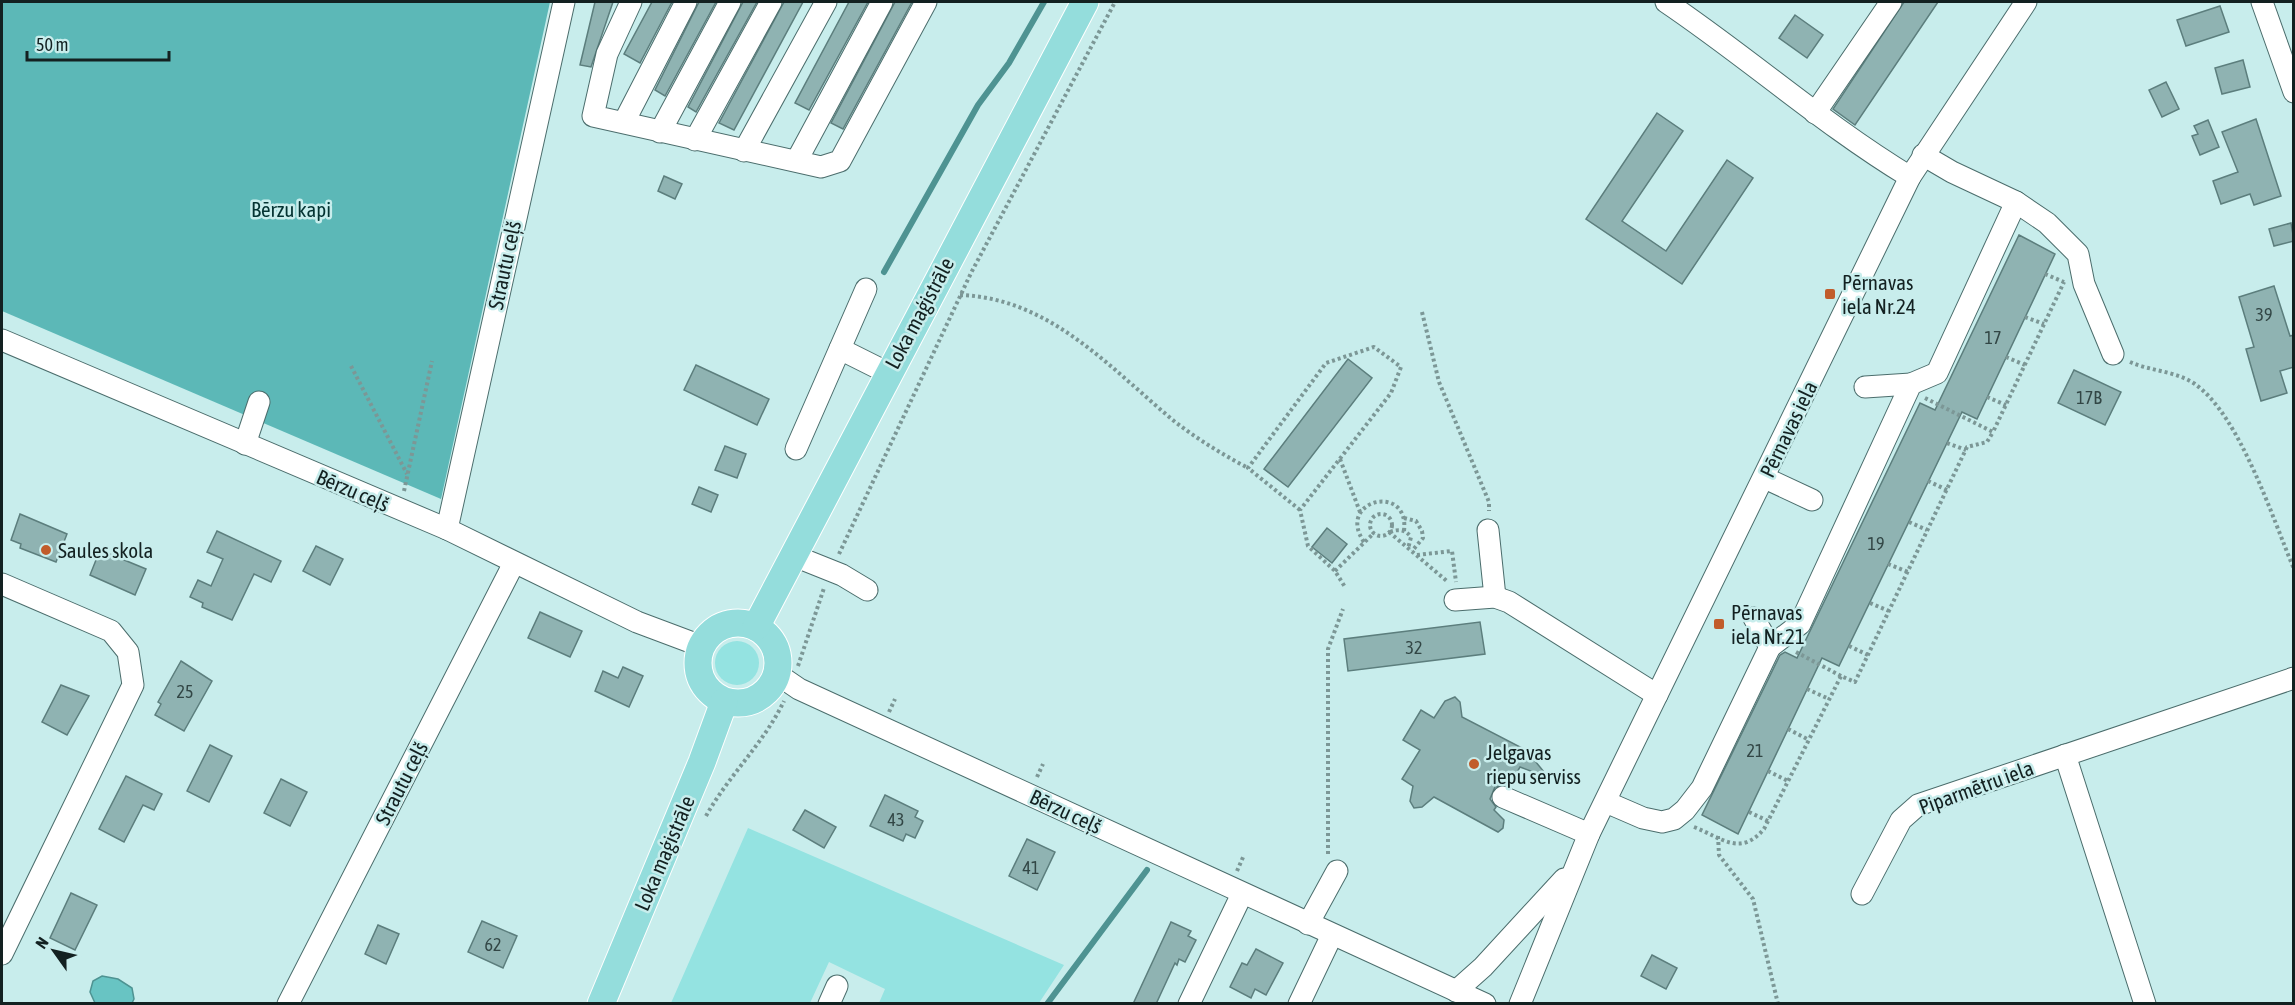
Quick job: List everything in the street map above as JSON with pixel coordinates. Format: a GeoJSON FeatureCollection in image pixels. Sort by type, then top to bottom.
{"type":"FeatureCollection","features":[{"type":"Feature","properties":{"kind":"main road","name":"Loka maģistrāle"},"geometry":{"type":"LineString","coordinates":[[756,627],[1085,2]]}},
{"type":"Feature","properties":{"kind":"main road"},"geometry":{"type":"LineString","coordinates":[[731,623],[756,627],[767,635],[775,646],[790,683],[750,702],[737,704],[724,702],[712,695],[701,679],[697,659],[701,646],[708,635],[731,623]]}},
{"type":"Feature","properties":{"kind":"main road","name":"Loka maģistrāle"},"geometry":{"type":"LineString","coordinates":[[601,1004],[702,762],[724,702]]}},
{"type":"Feature","properties":{"kind":"street","name":"Strautu ceļš"},"geometry":{"type":"LineString","coordinates":[[447,530],[564,2]]}},
{"type":"Feature","properties":{"kind":"street"},"geometry":{"type":"LineString","coordinates":[[631,2],[607,54],[593,116],[821,167],[840,161],[926,2]]}},
{"type":"Feature","properties":{"kind":"street"},"geometry":{"type":"LineString","coordinates":[[624,122],[686,2]]}},
{"type":"Feature","properties":{"kind":"street"},"geometry":{"type":"LineString","coordinates":[[660,132],[730,2]]}},
{"type":"Feature","properties":{"kind":"street"},"geometry":{"type":"LineString","coordinates":[[695,140],[771,2]]}},
{"type":"Feature","properties":{"kind":"street"},"geometry":{"type":"LineString","coordinates":[[744,151],[826,2]]}},
{"type":"Feature","properties":{"kind":"street"},"geometry":{"type":"LineString","coordinates":[[797,160],[882,2]]}},
{"type":"Feature","properties":{"kind":"street"},"geometry":{"type":"LineString","coordinates":[[1666,2],[1739,52],[1815,113],[1910,177]]}},
{"type":"Feature","properties":{"kind":"street"},"geometry":{"type":"LineString","coordinates":[[1815,113],[1891,2]]}},
{"type":"Feature","properties":{"kind":"street","name":"Pērnavas iela"},"geometry":{"type":"LineString","coordinates":[[1520,1004],[1589,834],[1765,478],[1910,177],[2026,2]]}},
{"type":"Feature","properties":{"kind":"street"},"geometry":{"type":"LineString","coordinates":[[2269,3],[2294,92]]}},
{"type":"Feature","properties":{"kind":"street"},"geometry":{"type":"LineString","coordinates":[[1923,155],[1952,172],[2016,202],[2047,223],[2078,254],[2084,284],[2113,354]]}},
{"type":"Feature","properties":{"kind":"street"},"geometry":{"type":"LineString","coordinates":[[1865,387],[1909,387],[1937,373],[2016,202]]}},
{"type":"Feature","properties":{"kind":"street"},"geometry":{"type":"LineString","coordinates":[[796,449],[866,289]]}},
{"type":"Feature","properties":{"kind":"street","name":"Bērzu ceļš"},"geometry":{"type":"LineString","coordinates":[[2,340],[447,530],[637,622],[701,646]]}},
{"type":"Feature","properties":{"kind":"street"},"geometry":{"type":"LineString","coordinates":[[840,349],[888,373]]}},
{"type":"Feature","properties":{"kind":"street"},"geometry":{"type":"LineString","coordinates":[[1606,802],[1643,818],[1662,822],[1674,819],[1685,810],[1702,788],[1773,645],[1800,624],[1909,387]]}},
{"type":"Feature","properties":{"kind":"street"},"geometry":{"type":"LineString","coordinates":[[244,444],[259,402]]}},
{"type":"Feature","properties":{"kind":"street"},"geometry":{"type":"LineString","coordinates":[[1765,478],[1812,500]]}},
{"type":"Feature","properties":{"kind":"street"},"geometry":{"type":"LineString","coordinates":[[1488,530],[1495,597]]}},
{"type":"Feature","properties":{"kind":"street"},"geometry":{"type":"LineString","coordinates":[[792,555],[867,590]]}},
{"type":"Feature","properties":{"kind":"street","name":"Strautu ceļš"},"geometry":{"type":"LineString","coordinates":[[288,1004],[514,563]]}},
{"type":"Feature","properties":{"kind":"street"},"geometry":{"type":"LineString","coordinates":[[2,584],[111,630],[128,652],[133,685],[2,954]]}},
{"type":"Feature","properties":{"kind":"street"},"geometry":{"type":"LineString","coordinates":[[1455,600],[1495,597],[1509,602],[1657,695]]}},
{"type":"Feature","properties":{"kind":"street"},"geometry":{"type":"LineString","coordinates":[[1754,618],[1773,645]]}},
{"type":"Feature","properties":{"kind":"street","name":"Piparmētru iela"},"geometry":{"type":"LineString","coordinates":[[1862,894],[1901,820],[1918,805],[2294,678]]}},
{"type":"Feature","properties":{"kind":"street","name":"Bērzu ceļš"},"geometry":{"type":"LineString","coordinates":[[790,683],[1242,894],[1485,1004]]}},
{"type":"Feature","properties":{"kind":"street"},"geometry":{"type":"LineString","coordinates":[[2065,755],[2145,1004]]}},
{"type":"Feature","properties":{"kind":"street"},"geometry":{"type":"LineString","coordinates":[[1503,796],[1589,834]]}},
{"type":"Feature","properties":{"kind":"street"},"geometry":{"type":"LineString","coordinates":[[1456,991],[1483,967],[1573,870]]}},
{"type":"Feature","properties":{"kind":"street"},"geometry":{"type":"LineString","coordinates":[[1308,924],[1324,891],[1337,871]]}},
{"type":"Feature","properties":{"kind":"street"},"geometry":{"type":"LineString","coordinates":[[1189,1004],[1242,894]]}},
{"type":"Feature","properties":{"kind":"street"},"geometry":{"type":"LineString","coordinates":[[1299,1004],[1332,935]]}},
{"type":"Feature","properties":{"kind":"path"},"geometry":{"type":"LineString","coordinates":[[705,818],[722,788],[773,725],[807,643],[817,603],[890,441],[960,295],[1115,2]]}},
{"type":"Feature","properties":{"kind":"path"},"geometry":{"type":"LineString","coordinates":[[1773,645],[1855,682],[1967,447],[1987,442],[1993,432],[2078,254]]}},
{"type":"Feature","properties":{"kind":"path"},"geometry":{"type":"LineString","coordinates":[[2045,274],[2064,282]]}},
{"type":"Feature","properties":{"kind":"path"},"geometry":{"type":"LineString","coordinates":[[960,295],[995,299],[1065,330],[1112,364],[1174,421],[1212,448],[1248,468],[1300,510],[1308,546],[1335,571],[1345,587]]}},
{"type":"Feature","properties":{"kind":"path"},"geometry":{"type":"LineString","coordinates":[[1422,312],[1440,382],[1489,502],[1488,530]]}},
{"type":"Feature","properties":{"kind":"path"},"geometry":{"type":"LineString","coordinates":[[2025,317],[2044,324]]}},
{"type":"Feature","properties":{"kind":"path"},"geometry":{"type":"LineString","coordinates":[[1248,468],[1326,363],[1374,347],[1401,366],[1391,393],[1300,510]]}},
{"type":"Feature","properties":{"kind":"path"},"geometry":{"type":"LineString","coordinates":[[2113,354],[2193,383],[2214,400],[2239,443],[2294,569]]}},
{"type":"Feature","properties":{"kind":"path"},"geometry":{"type":"LineString","coordinates":[[2006,357],[2025,365]]}},
{"type":"Feature","properties":{"kind":"path"},"geometry":{"type":"LineString","coordinates":[[399,509],[432,361]]}},
{"type":"Feature","properties":{"kind":"path"},"geometry":{"type":"LineString","coordinates":[[351,366],[408,474]]}},
{"type":"Feature","properties":{"kind":"path"},"geometry":{"type":"LineString","coordinates":[[1909,387],[1993,432]]}},
{"type":"Feature","properties":{"kind":"path"},"geometry":{"type":"LineString","coordinates":[[1987,397],[2006,405]]}},
{"type":"Feature","properties":{"kind":"path"},"geometry":{"type":"LineString","coordinates":[[1947,442],[1966,450]]}},
{"type":"Feature","properties":{"kind":"path"},"geometry":{"type":"LineString","coordinates":[[1340,459],[1360,513],[1357,526],[1364,542]]}},
{"type":"Feature","properties":{"kind":"path"},"geometry":{"type":"LineString","coordinates":[[1928,481],[1947,490]]}},
{"type":"Feature","properties":{"kind":"path"},"geometry":{"type":"LineString","coordinates":[[1360,513],[1373,502],[1383,501],[1397,507],[1404,518],[1404,531]]}},
{"type":"Feature","properties":{"kind":"path"},"geometry":{"type":"LineString","coordinates":[[1381,514],[1390,519],[1392,526],[1389,532],[1383,536],[1374,533],[1371,522],[1381,514]]}},
{"type":"Feature","properties":{"kind":"path"},"geometry":{"type":"LineString","coordinates":[[1404,518],[1416,520],[1422,531],[1423,538],[1410,550]]}},
{"type":"Feature","properties":{"kind":"path"},"geometry":{"type":"LineString","coordinates":[[1909,522],[1927,530]]}},
{"type":"Feature","properties":{"kind":"path"},"geometry":{"type":"LineString","coordinates":[[1389,532],[1404,531],[1411,537],[1410,550]]}},
{"type":"Feature","properties":{"kind":"path"},"geometry":{"type":"LineString","coordinates":[[1389,532],[1440,576],[1457,589],[1452,551],[1416,555]]}},
{"type":"Feature","properties":{"kind":"path"},"geometry":{"type":"LineString","coordinates":[[1335,571],[1374,533]]}},
{"type":"Feature","properties":{"kind":"path"},"geometry":{"type":"LineString","coordinates":[[1888,564],[1908,572]]}},
{"type":"Feature","properties":{"kind":"path"},"geometry":{"type":"LineString","coordinates":[[1870,603],[1889,611]]}},
{"type":"Feature","properties":{"kind":"path"},"geometry":{"type":"LineString","coordinates":[[1324,891],[1328,858],[1328,649],[1343,609]]}},
{"type":"Feature","properties":{"kind":"path"},"geometry":{"type":"LineString","coordinates":[[1849,646],[1868,655]]}},
{"type":"Feature","properties":{"kind":"path"},"geometry":{"type":"LineString","coordinates":[[1674,819],[1737,844],[1745,845],[1754,840],[1768,821],[1841,676]]}},
{"type":"Feature","properties":{"kind":"path"},"geometry":{"type":"LineString","coordinates":[[1807,689],[1829,699]]}},
{"type":"Feature","properties":{"kind":"path"},"geometry":{"type":"LineString","coordinates":[[1788,729],[1809,740]]}},
{"type":"Feature","properties":{"kind":"path"},"geometry":{"type":"LineString","coordinates":[[1768,771],[1788,781]]}},
{"type":"Feature","properties":{"kind":"path"},"geometry":{"type":"LineString","coordinates":[[1749,812],[1768,821]]}},
{"type":"Feature","properties":{"kind":"path"},"geometry":{"type":"LineString","coordinates":[[1718,836],[1719,855],[1753,899],[1778,1004]]}},
{"type":"Feature","properties":{"kind":"shaded area"},"geometry":{"type":"Polygon","coordinates":[[[737,641],[746,642],[753,647],[758,654],[758,672],[753,679],[746,684],[737,685],[728,684],[721,679],[716,672],[715,663],[716,654],[721,647],[728,642],[737,641]]]}},
{"type":"Feature","properties":{"kind":"shaded area"},"geometry":{"type":"Polygon","coordinates":[[[748,828],[1064,965],[1039,1003],[879,1003],[885,989],[829,962],[810,1003],[671,1003],[748,828]]]}},
{"type":"Feature","properties":{"kind":"shaded area"},"geometry":{"type":"Polygon","coordinates":[[[102,976],[118,979],[132,988],[134,999],[132,1003],[95,1003],[90,992],[93,981],[102,976]]]}},
{"type":"Feature","properties":{"kind":"green space","name":"Bērzu kapi"},"geometry":{"type":"Polygon","coordinates":[[[2,2],[550,2],[441,499],[2,311],[2,2]]]}},
{"type":"Feature","properties":{"kind":"building"},"geometry":{"type":"Polygon","coordinates":[[[595,2],[613,2],[591,67],[580,65],[595,2]]]}},
{"type":"Feature","properties":{"kind":"building"},"geometry":{"type":"Polygon","coordinates":[[[652,2],[672,2],[640,63],[624,54],[652,2]]]}},
{"type":"Feature","properties":{"kind":"building"},"geometry":{"type":"Polygon","coordinates":[[[699,2],[716,2],[665,96],[655,90],[699,2]]]}},
{"type":"Feature","properties":{"kind":"building"},"geometry":{"type":"Polygon","coordinates":[[[743,2],[757,2],[696,112],[688,107],[743,2]]]}},
{"type":"Feature","properties":{"kind":"building"},"geometry":{"type":"Polygon","coordinates":[[[784,2],[803,2],[734,130],[719,123],[784,2]]]}},
{"type":"Feature","properties":{"kind":"building"},"geometry":{"type":"Polygon","coordinates":[[[849,2],[868,2],[809,110],[795,103],[849,2]]]}},
{"type":"Feature","properties":{"kind":"building"},"geometry":{"type":"Polygon","coordinates":[[[895,2],[912,2],[843,129],[831,123],[895,2]]]}},
{"type":"Feature","properties":{"kind":"building"},"geometry":{"type":"Polygon","coordinates":[[[1904,2],[1938,2],[1855,125],[1833,109],[1904,2]]]}},
{"type":"Feature","properties":{"kind":"building"},"geometry":{"type":"Polygon","coordinates":[[[2220,6],[2229,32],[2186,46],[2177,20],[2220,6]]]}},
{"type":"Feature","properties":{"kind":"building"},"geometry":{"type":"Polygon","coordinates":[[[1795,15],[1823,35],[1807,58],[1779,38],[1795,15]]]}},
{"type":"Feature","properties":{"kind":"building"},"geometry":{"type":"Polygon","coordinates":[[[2243,60],[2250,87],[2222,94],[2215,68],[2243,60]]]}},
{"type":"Feature","properties":{"kind":"building"},"geometry":{"type":"Polygon","coordinates":[[[2166,82],[2179,109],[2162,117],[2149,90],[2166,82]]]}},
{"type":"Feature","properties":{"kind":"building"},"geometry":{"type":"Polygon","coordinates":[[[1657,113],[1683,131],[1622,221],[1666,251],[1727,160],[1753,178],[1682,284],[1586,219],[1657,113]]]}},
{"type":"Feature","properties":{"kind":"building"},"geometry":{"type":"Polygon","coordinates":[[[2256,119],[2281,196],[2254,205],[2250,194],[2221,204],[2213,181],[2238,172],[2222,132],[2256,119]]]}},
{"type":"Feature","properties":{"kind":"building"},"geometry":{"type":"Polygon","coordinates":[[[2208,120],[2219,147],[2200,155],[2192,136],[2198,134],[2194,126],[2208,120]]]}},
{"type":"Feature","properties":{"kind":"building"},"geometry":{"type":"Polygon","coordinates":[[[664,176],[682,184],[675,199],[658,191],[664,176]]]}},
{"type":"Feature","properties":{"kind":"building"},"geometry":{"type":"Polygon","coordinates":[[[2291,223],[2294,241],[2274,246],[2269,229],[2291,223]]]}},
{"type":"Feature","properties":{"kind":"building"},"geometry":{"type":"Polygon","coordinates":[[[2019,235],[2055,254],[1977,419],[1962,412],[1839,666],[1822,658],[1738,834],[1702,815],[1780,655],[1785,652],[1797,658],[1920,403],[1935,410],[2019,235]]]}},
{"type":"Feature","properties":{"kind":"building"},"geometry":{"type":"Polygon","coordinates":[[[2274,286],[2290,336],[2294,335],[2294,367],[2280,371],[2287,393],[2261,401],[2246,349],[2254,347],[2239,297],[2274,286]]]}},
{"type":"Feature","properties":{"kind":"building"},"geometry":{"type":"Polygon","coordinates":[[[1348,359],[1372,378],[1288,487],[1264,469],[1348,359]]]}},
{"type":"Feature","properties":{"kind":"building"},"geometry":{"type":"Polygon","coordinates":[[[696,365],[769,399],[757,425],[684,390],[696,365]]]}},
{"type":"Feature","properties":{"kind":"building"},"geometry":{"type":"Polygon","coordinates":[[[2074,370],[2121,392],[2105,425],[2058,403],[2074,370]]]}},
{"type":"Feature","properties":{"kind":"building"},"geometry":{"type":"Polygon","coordinates":[[[725,446],[746,454],[737,478],[715,470],[725,446]]]}},
{"type":"Feature","properties":{"kind":"building"},"geometry":{"type":"Polygon","coordinates":[[[699,487],[718,495],[711,512],[692,504],[699,487]]]}},
{"type":"Feature","properties":{"kind":"building"},"geometry":{"type":"Polygon","coordinates":[[[20,514],[67,534],[56,562],[20,548],[21,544],[11,540],[20,514]]]}},
{"type":"Feature","properties":{"kind":"building"},"geometry":{"type":"Polygon","coordinates":[[[1327,528],[1347,544],[1332,563],[1312,547],[1327,528]]]}},
{"type":"Feature","properties":{"kind":"building"},"geometry":{"type":"Polygon","coordinates":[[[217,531],[281,561],[271,582],[254,574],[232,620],[202,607],[203,603],[190,597],[198,580],[211,586],[223,559],[207,552],[217,531]]]}},
{"type":"Feature","properties":{"kind":"building"},"geometry":{"type":"Polygon","coordinates":[[[316,546],[343,559],[330,585],[303,571],[316,546]]]}},
{"type":"Feature","properties":{"kind":"building"},"geometry":{"type":"Polygon","coordinates":[[[100,550],[146,569],[135,595],[90,575],[100,550]]]}},
{"type":"Feature","properties":{"kind":"building"},"geometry":{"type":"Polygon","coordinates":[[[540,612],[582,631],[570,657],[528,638],[540,612]]]}},
{"type":"Feature","properties":{"kind":"building"},"geometry":{"type":"Polygon","coordinates":[[[1480,622],[1485,654],[1348,671],[1344,639],[1480,622]]]}},
{"type":"Feature","properties":{"kind":"building"},"geometry":{"type":"Polygon","coordinates":[[[181,661],[212,681],[184,731],[155,715],[161,704],[158,702],[181,661]]]}},
{"type":"Feature","properties":{"kind":"building"},"geometry":{"type":"Polygon","coordinates":[[[623,667],[643,676],[629,707],[595,691],[603,671],[618,678],[623,667]]]}},
{"type":"Feature","properties":{"kind":"building"},"geometry":{"type":"Polygon","coordinates":[[[61,685],[89,696],[67,735],[42,722],[61,685]]]}},
{"type":"Feature","properties":{"kind":"building","name":"Jelgavas riepu serviss"},"geometry":{"type":"Polygon","coordinates":[[[1455,697],[1460,702],[1462,717],[1526,750],[1549,778],[1520,767],[1509,786],[1495,787],[1490,799],[1496,807],[1494,810],[1504,820],[1503,828],[1498,832],[1434,797],[1422,807],[1414,808],[1410,801],[1413,786],[1402,779],[1420,750],[1403,740],[1421,710],[1434,718],[1445,701],[1455,697]]]}},
{"type":"Feature","properties":{"kind":"building"},"geometry":{"type":"Polygon","coordinates":[[[210,745],[232,756],[209,802],[187,791],[210,745]]]}},
{"type":"Feature","properties":{"kind":"building"},"geometry":{"type":"Polygon","coordinates":[[[126,776],[162,794],[154,810],[143,805],[124,842],[99,829],[126,776]]]}},
{"type":"Feature","properties":{"kind":"building"},"geometry":{"type":"Polygon","coordinates":[[[281,779],[307,792],[290,826],[264,813],[281,779]]]}},
{"type":"Feature","properties":{"kind":"building"},"geometry":{"type":"Polygon","coordinates":[[[885,795],[918,811],[915,817],[923,821],[915,838],[906,834],[903,841],[870,826],[885,795]]]}},
{"type":"Feature","properties":{"kind":"building"},"geometry":{"type":"Polygon","coordinates":[[[805,810],[836,827],[824,848],[793,830],[805,810]]]}},
{"type":"Feature","properties":{"kind":"building"},"geometry":{"type":"Polygon","coordinates":[[[1027,839],[1055,852],[1037,890],[1009,876],[1027,839]]]}},
{"type":"Feature","properties":{"kind":"building"},"geometry":{"type":"Polygon","coordinates":[[[71,893],[97,905],[75,950],[50,938],[71,893]]]}},
{"type":"Feature","properties":{"kind":"building"},"geometry":{"type":"Polygon","coordinates":[[[482,921],[517,936],[503,968],[468,952],[482,921]]]}},
{"type":"Feature","properties":{"kind":"building"},"geometry":{"type":"Polygon","coordinates":[[[1171,922],[1191,931],[1188,936],[1196,940],[1185,962],[1179,959],[1177,965],[1175,963],[1156,1004],[1133,1004],[1171,922]]]}},
{"type":"Feature","properties":{"kind":"building"},"geometry":{"type":"Polygon","coordinates":[[[378,925],[399,934],[386,964],[365,954],[378,925]]]}},
{"type":"Feature","properties":{"kind":"building"},"geometry":{"type":"Polygon","coordinates":[[[1256,949],[1283,963],[1266,995],[1255,989],[1251,998],[1230,987],[1242,963],[1247,965],[1256,949]]]}},
{"type":"Feature","properties":{"kind":"building"},"geometry":{"type":"Polygon","coordinates":[[[1652,955],[1677,968],[1666,989],[1641,976],[1652,955]]]}},
{"type":"Feature","properties":{"kind":"waterway"},"geometry":{"type":"LineString","coordinates":[[884,272],[978,105],[1009,63],[1044,2]]}},
{"type":"Feature","properties":{"kind":"waterway"},"geometry":{"type":"LineString","coordinates":[[1047,1004],[1147,870]]}},
{"type":"Feature","properties":{"kind":"place","name":"Pērnavas iela Nr.24"},"geometry":{"type":"Point","coordinates":[1830,294]}},
{"type":"Feature","properties":{"kind":"place","name":"Saules skola"},"geometry":{"type":"Point","coordinates":[46,550]}},
{"type":"Feature","properties":{"kind":"place","name":"Pērnavas iela Nr.21"},"geometry":{"type":"Point","coordinates":[1719,624]}},
{"type":"Feature","properties":{"kind":"place","name":"Jelgavas riepu serviss"},"geometry":{"type":"Point","coordinates":[1474,764]}}]}
